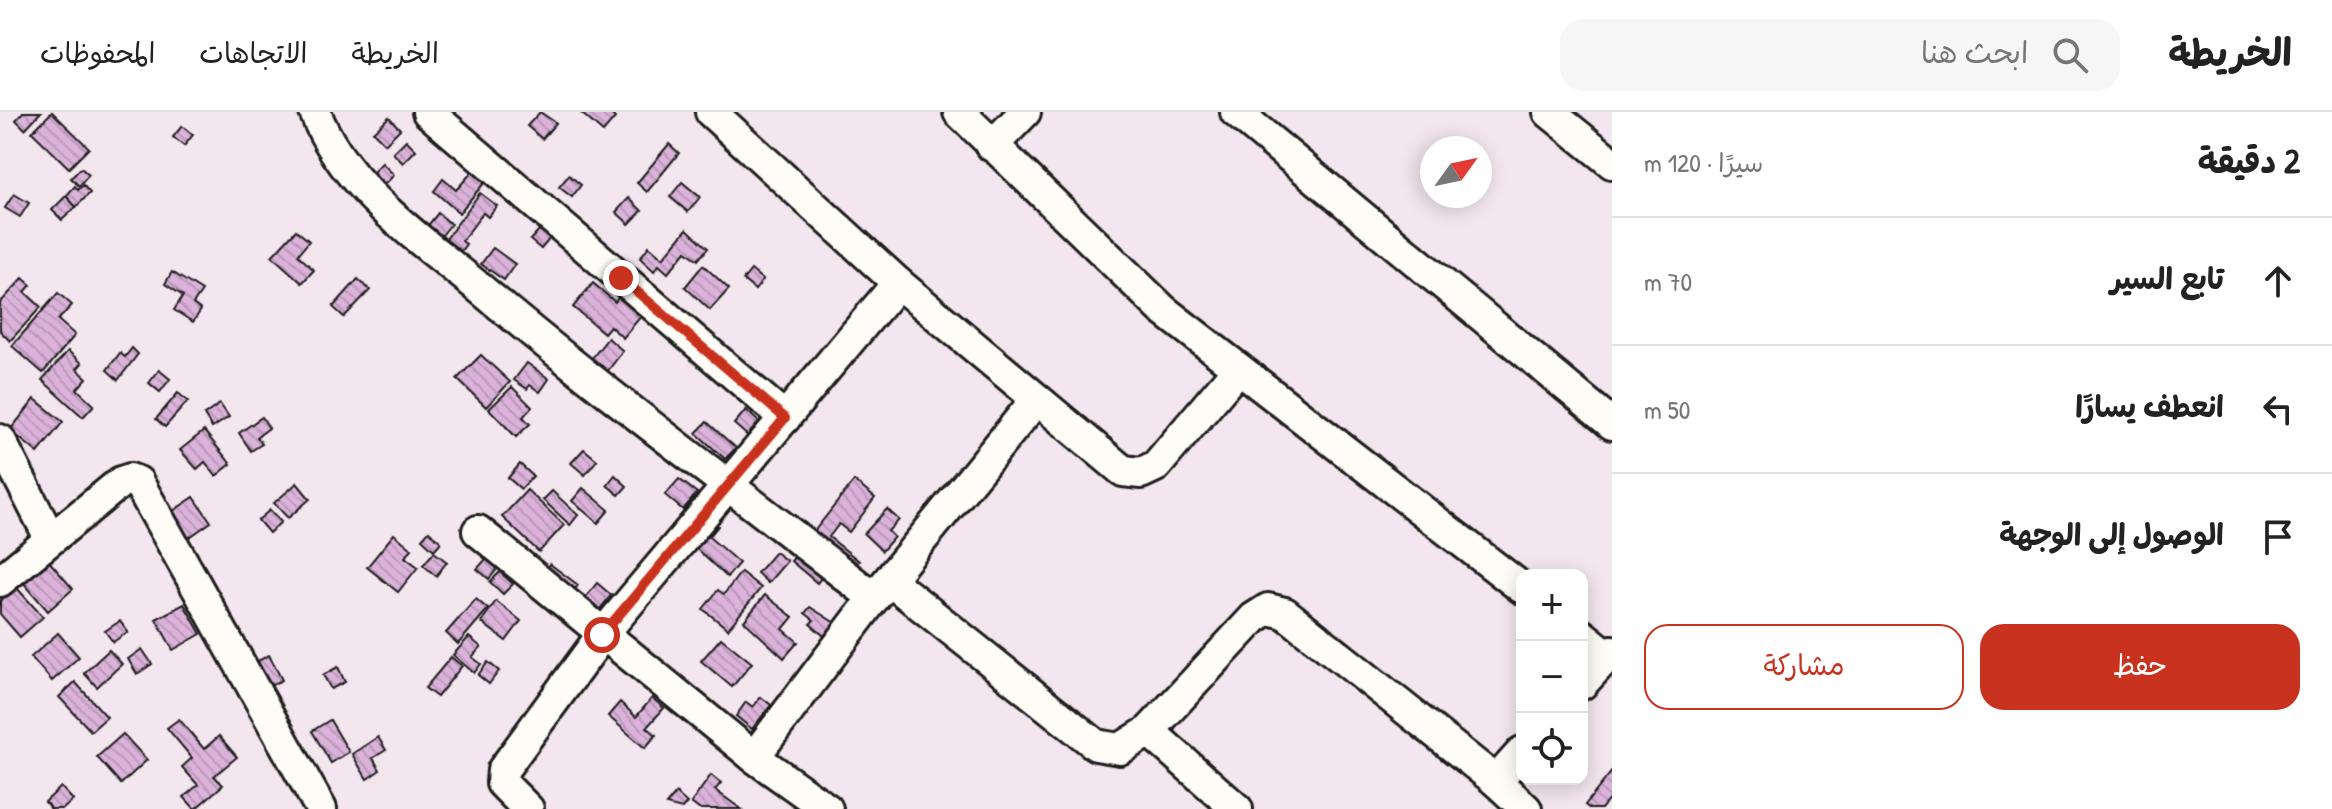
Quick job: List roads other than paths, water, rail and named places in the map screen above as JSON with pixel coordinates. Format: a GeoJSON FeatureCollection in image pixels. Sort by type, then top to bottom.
{"type":"FeatureCollection","features":[{"type":"Feature","properties":{"kind":"street"},"geometry":{"type":"LineString","coordinates":[[315,112],[335,153],[384,209],[556,353],[727,483],[882,589],[1096,745],[1120,749],[1149,731],[1254,618],[1268,609],[1285,613],[1496,781],[1526,809]]}},
{"type":"Feature","properties":{"kind":"street"},"geometry":{"type":"LineString","coordinates":[[428,112],[785,418]]}},
{"type":"Feature","properties":{"kind":"street"},"geometry":{"type":"LineString","coordinates":[[711,112],[898,283],[1123,471],[1141,473],[1156,466],[1238,369]]}},
{"type":"Feature","properties":{"kind":"street"},"geometry":{"type":"LineString","coordinates":[[959,112],[1163,310],[1516,583]]}},
{"type":"Feature","properties":{"kind":"street"},"geometry":{"type":"LineString","coordinates":[[992,146],[1025,112]]}},
{"type":"Feature","properties":{"kind":"street"},"geometry":{"type":"LineString","coordinates":[[1236,112],[1612,424]]}},
{"type":"Feature","properties":{"kind":"street"},"geometry":{"type":"LineString","coordinates":[[1549,112],[1612,163]]}},
{"type":"Feature","properties":{"kind":"street"},"geometry":{"type":"LineString","coordinates":[[528,809],[502,783],[503,770],[602,635],[898,283]]}},
{"type":"Feature","properties":{"kind":"street"},"geometry":{"type":"LineString","coordinates":[[754,757],[882,589],[1036,400]]}},
{"type":"Feature","properties":{"kind":"street"},"geometry":{"type":"LineString","coordinates":[[0,440],[50,538]]}},
{"type":"Feature","properties":{"kind":"street"},"geometry":{"type":"LineString","coordinates":[[0,581],[121,482],[130,479],[138,482],[321,809]]}},
{"type":"Feature","properties":{"kind":"street"},"geometry":{"type":"LineString","coordinates":[[478,531],[754,757],[827,809]]}},
{"type":"Feature","properties":{"kind":"street"},"geometry":{"type":"LineString","coordinates":[[1588,639],[1610,653],[1588,677]]}},
{"type":"Feature","properties":{"kind":"street"},"geometry":{"type":"LineString","coordinates":[[1149,731],[1237,809]]}},
{"type":"Feature","properties":{"kind":"street"},"geometry":{"type":"LineString","coordinates":[[1496,781],[1516,759]]}}]}
